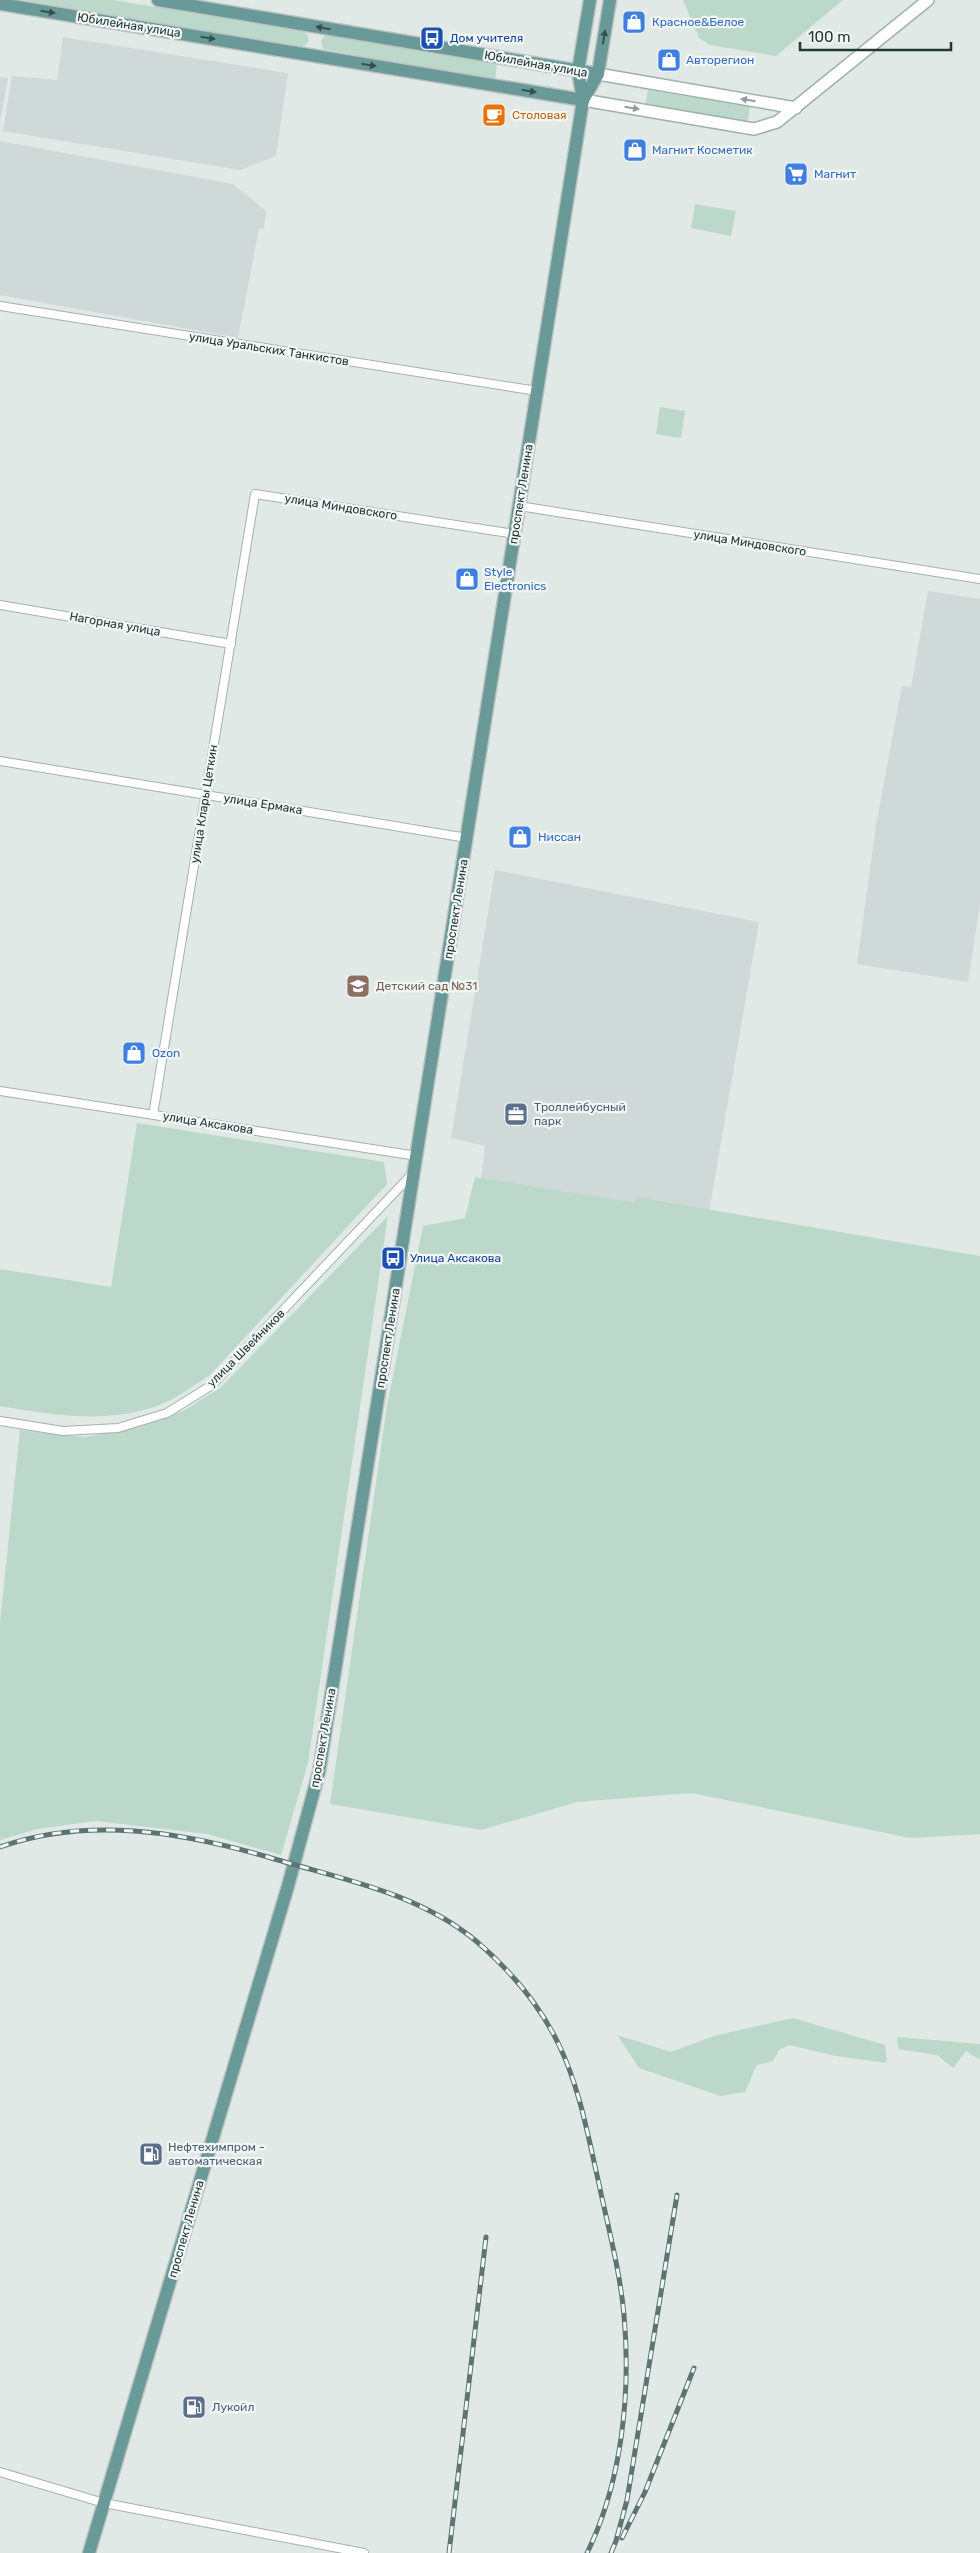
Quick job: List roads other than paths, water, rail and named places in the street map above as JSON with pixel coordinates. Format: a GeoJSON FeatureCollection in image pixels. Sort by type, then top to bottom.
{"type":"FeatureCollection","features":[{"type":"Feature","properties":{"kind":"main road","name":"Юбилейная улица"},"geometry":{"type":"LineString","coordinates":[[158,0],[598,74]]}},
{"type":"Feature","properties":{"kind":"main road","name":"проспект Ленина"},"geometry":{"type":"LineString","coordinates":[[584,100],[578,71],[590,0]]}},
{"type":"Feature","properties":{"kind":"main road","name":"проспект Ленина"},"geometry":{"type":"LineString","coordinates":[[89,2553],[288,1886],[319,1772],[584,100],[598,74],[610,0]]}},
{"type":"Feature","properties":{"kind":"main road","name":"Юбилейная улица"},"geometry":{"type":"LineString","coordinates":[[0,4],[584,100]]}},
{"type":"Feature","properties":{"kind":"street"},"geometry":{"type":"LineString","coordinates":[[584,100],[754,128],[777,122],[928,0]]}},
{"type":"Feature","properties":{"kind":"street","name":"Юбилейная улица"},"geometry":{"type":"LineString","coordinates":[[598,74],[796,108]]}},
{"type":"Feature","properties":{"kind":"street","name":"улица Уральских Танкистов"},"geometry":{"type":"LineString","coordinates":[[0,306],[538,392]]}},
{"type":"Feature","properties":{"kind":"street","name":"улица Миндовского"},"geometry":{"type":"LineString","coordinates":[[255,494],[515,534]]}},
{"type":"Feature","properties":{"kind":"street","name":"улица Клары Цеткин"},"geometry":{"type":"LineString","coordinates":[[154,1115],[255,494]]}},
{"type":"Feature","properties":{"kind":"street","name":"улица Миндовского"},"geometry":{"type":"LineString","coordinates":[[519,506],[980,579]]}},
{"type":"Feature","properties":{"kind":"street","name":"Нагорная улица"},"geometry":{"type":"LineString","coordinates":[[0,605],[230,644]]}},
{"type":"Feature","properties":{"kind":"street","name":"улица Ермака"},"geometry":{"type":"LineString","coordinates":[[0,761],[467,838]]}},
{"type":"Feature","properties":{"kind":"street","name":"улица Аксакова"},"geometry":{"type":"LineString","coordinates":[[0,1091],[417,1156]]}},
{"type":"Feature","properties":{"kind":"street","name":"улица Швейников"},"geometry":{"type":"LineString","coordinates":[[0,1421],[63,1431],[109,1429],[167,1413],[212,1385],[414,1172]]}},
{"type":"Feature","properties":{"kind":"street"},"geometry":{"type":"LineString","coordinates":[[0,2472],[104,2503],[364,2553]]}},
{"type":"Feature","properties":{"kind":"railway"},"geometry":{"type":"LineString","coordinates":[[0,1847],[33,1838],[67,1832],[101,1830],[168,1835],[235,1848],[350,1880],[429,1910],[453,1924],[476,1941],[501,1964],[523,1989],[551,2030],[573,2079],[583,2113],[613,2249],[624,2315],[626,2375],[621,2437],[609,2497],[587,2553]]}},
{"type":"Feature","properties":{"kind":"railway"},"geometry":{"type":"LineString","coordinates":[[611,2553],[627,2500],[677,2195]]}},
{"type":"Feature","properties":{"kind":"railway"},"geometry":{"type":"LineString","coordinates":[[449,2553],[486,2237]]}},
{"type":"Feature","properties":{"kind":"railway"},"geometry":{"type":"LineString","coordinates":[[622,2538],[645,2492],[694,2368]]}},
{"type":"Feature","properties":{"kind":"place","name":"Красное&Белое"},"geometry":{"type":"Point","coordinates":[634,22]}},
{"type":"Feature","properties":{"kind":"place","name":"Дом учителя"},"geometry":{"type":"Point","coordinates":[432,38]}},
{"type":"Feature","properties":{"kind":"place","name":"Авторегион"},"geometry":{"type":"Point","coordinates":[669,60]}},
{"type":"Feature","properties":{"kind":"place","name":"Столовая"},"geometry":{"type":"Point","coordinates":[494,115]}},
{"type":"Feature","properties":{"kind":"place","name":"Магнит Косметик"},"geometry":{"type":"Point","coordinates":[635,150]}},
{"type":"Feature","properties":{"kind":"place","name":"Магнит"},"geometry":{"type":"Point","coordinates":[796,174]}},
{"type":"Feature","properties":{"kind":"place","name":"Style Electronics"},"geometry":{"type":"Point","coordinates":[467,579]}},
{"type":"Feature","properties":{"kind":"place","name":"Ниссан"},"geometry":{"type":"Point","coordinates":[520,837]}},
{"type":"Feature","properties":{"kind":"place","name":"Детский сад №31"},"geometry":{"type":"Point","coordinates":[358,986]}},
{"type":"Feature","properties":{"kind":"place","name":"Ozon"},"geometry":{"type":"Point","coordinates":[134,1053]}},
{"type":"Feature","properties":{"kind":"place","name":"Троллейбусный парк"},"geometry":{"type":"Point","coordinates":[516,1114]}},
{"type":"Feature","properties":{"kind":"place","name":"Улица Аксакова"},"geometry":{"type":"Point","coordinates":[393,1258]}},
{"type":"Feature","properties":{"kind":"place","name":"Нефтехимпром - автоматическая"},"geometry":{"type":"Point","coordinates":[151,2154]}},
{"type":"Feature","properties":{"kind":"place","name":"Лукойл"},"geometry":{"type":"Point","coordinates":[194,2407]}}]}
